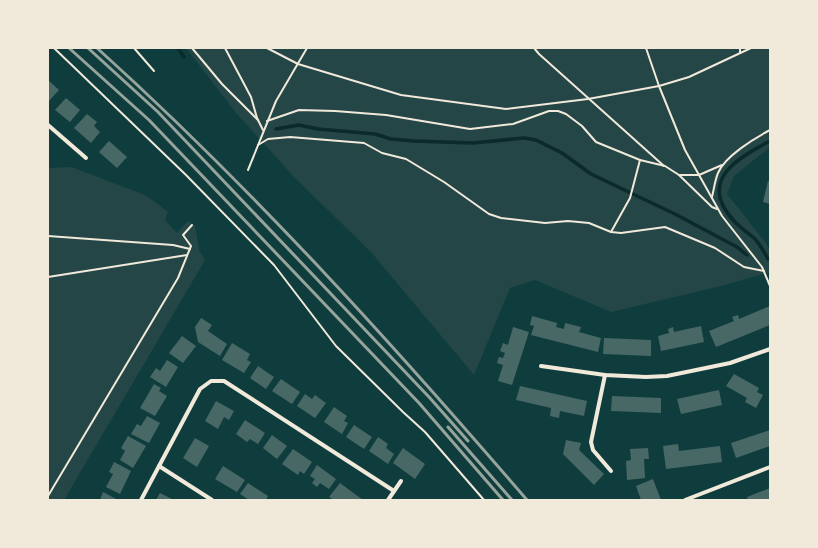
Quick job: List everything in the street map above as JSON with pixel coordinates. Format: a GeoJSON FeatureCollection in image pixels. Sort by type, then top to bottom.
{"type":"FeatureCollection","features":[{"type":"Feature","properties":{"kind":"street"},"geometry":{"type":"LineString","coordinates":[[48,125],[86,158]]}},
{"type":"Feature","properties":{"kind":"street"},"geometry":{"type":"LineString","coordinates":[[541,366],[605,375],[646,377],[667,376],[730,362],[770,349]]}},
{"type":"Feature","properties":{"kind":"street"},"geometry":{"type":"LineString","coordinates":[[605,375],[591,442],[593,450],[611,471]]}},
{"type":"Feature","properties":{"kind":"street"},"geometry":{"type":"LineString","coordinates":[[140,500],[200,389],[211,381],[224,381],[394,491]]}},
{"type":"Feature","properties":{"kind":"street"},"geometry":{"type":"LineString","coordinates":[[159,466],[212,500]]}},
{"type":"Feature","properties":{"kind":"street"},"geometry":{"type":"LineString","coordinates":[[685,500],[770,467]]}},
{"type":"Feature","properties":{"kind":"street"},"geometry":{"type":"LineString","coordinates":[[388,500],[401,481]]}},
{"type":"Feature","properties":{"kind":"path"},"geometry":{"type":"LineString","coordinates":[[54,48],[186,175],[274,265],[336,346],[402,412],[425,432],[484,500]]}},
{"type":"Feature","properties":{"kind":"path"},"geometry":{"type":"LineString","coordinates":[[134,48],[154,71]]}},
{"type":"Feature","properties":{"kind":"path"},"geometry":{"type":"LineString","coordinates":[[192,48],[222,84],[258,120]]}},
{"type":"Feature","properties":{"kind":"path"},"geometry":{"type":"LineString","coordinates":[[225,48],[251,97],[258,120],[263,130]]}},
{"type":"Feature","properties":{"kind":"path"},"geometry":{"type":"LineString","coordinates":[[267,48],[298,64],[401,95],[506,109],[588,99],[659,86],[688,77],[751,48]]}},
{"type":"Feature","properties":{"kind":"path"},"geometry":{"type":"LineString","coordinates":[[248,170],[267,121],[307,48]]}},
{"type":"Feature","properties":{"kind":"path"},"geometry":{"type":"LineString","coordinates":[[534,48],[588,99],[665,166],[679,175],[712,207],[719,209]]}},
{"type":"Feature","properties":{"kind":"path"},"geometry":{"type":"LineString","coordinates":[[646,48],[659,86],[685,150],[719,209],[764,270],[770,286]]}},
{"type":"Feature","properties":{"kind":"path"},"geometry":{"type":"LineString","coordinates":[[740,48],[740,53]]}},
{"type":"Feature","properties":{"kind":"path"},"geometry":{"type":"LineString","coordinates":[[267,121],[299,110],[335,111],[386,115],[470,129],[512,124],[549,111],[558,111],[566,114],[582,126],[596,142],[640,160],[665,166]]}},
{"type":"Feature","properties":{"kind":"path"},"geometry":{"type":"LineString","coordinates":[[679,175],[699,174],[722,165],[754,138],[770,130]]}},
{"type":"Feature","properties":{"kind":"path"},"geometry":{"type":"LineString","coordinates":[[258,145],[268,139],[290,138],[364,143],[382,153],[406,159],[444,182],[489,214],[501,218],[545,223],[568,221],[589,223],[611,232],[621,233],[665,227],[715,248],[744,267],[764,270]]}},
{"type":"Feature","properties":{"kind":"path"},"geometry":{"type":"LineString","coordinates":[[611,232],[630,198],[640,160]]}},
{"type":"Feature","properties":{"kind":"path"},"geometry":{"type":"LineString","coordinates":[[712,198],[718,173],[722,165]]}},
{"type":"Feature","properties":{"kind":"path"},"geometry":{"type":"LineString","coordinates":[[48,496],[178,278],[191,246],[183,234],[192,225]]}},
{"type":"Feature","properties":{"kind":"path"},"geometry":{"type":"LineString","coordinates":[[48,236],[173,245],[190,249]]}},
{"type":"Feature","properties":{"kind":"path"},"geometry":{"type":"LineString","coordinates":[[48,277],[188,255]]}},
{"type":"Feature","properties":{"kind":"shaded area"},"geometry":{"type":"Polygon","coordinates":[[[186,48],[770,48],[770,147],[734,176],[727,194],[766,243],[770,251],[770,272],[721,286],[611,312],[535,280],[510,288],[474,375],[371,252],[293,176],[237,114],[186,48]]]}},
{"type":"Feature","properties":{"kind":"shaded area"},"geometry":{"type":"Polygon","coordinates":[[[72,167],[147,196],[168,212],[165,220],[177,233],[188,221],[195,226],[199,250],[205,260],[64,500],[48,500],[48,168],[72,167]]]}},
{"type":"Feature","properties":{"kind":"building"},"geometry":{"type":"Polygon","coordinates":[[[48,80],[59,90],[48,102],[48,80]]]}},
{"type":"Feature","properties":{"kind":"building"},"geometry":{"type":"Polygon","coordinates":[[[66,98],[80,110],[70,122],[55,110],[66,98]]]}},
{"type":"Feature","properties":{"kind":"building"},"geometry":{"type":"Polygon","coordinates":[[[87,114],[97,122],[94,126],[100,132],[91,143],[74,128],[87,114]]]}},
{"type":"Feature","properties":{"kind":"building"},"geometry":{"type":"Polygon","coordinates":[[[109,141],[127,157],[117,168],[99,152],[109,141]]]}},
{"type":"Feature","properties":{"kind":"building"},"geometry":{"type":"Polygon","coordinates":[[[768,181],[770,182],[770,204],[763,202],[768,181]]]}},
{"type":"Feature","properties":{"kind":"building"},"geometry":{"type":"Polygon","coordinates":[[[770,306],[770,325],[716,347],[709,331],[734,321],[732,317],[738,315],[739,319],[770,306]]]}},
{"type":"Feature","properties":{"kind":"building"},"geometry":{"type":"Polygon","coordinates":[[[532,316],[557,323],[556,327],[564,329],[565,323],[581,327],[579,332],[601,338],[598,352],[531,335],[534,326],[530,325],[532,316]]]}},
{"type":"Feature","properties":{"kind":"building"},"geometry":{"type":"Polygon","coordinates":[[[201,318],[212,325],[208,331],[227,344],[220,356],[198,342],[195,327],[201,318]]]}},
{"type":"Feature","properties":{"kind":"building"},"geometry":{"type":"Polygon","coordinates":[[[701,326],[704,342],[661,351],[658,336],[669,333],[668,329],[673,327],[674,332],[701,326]]]}},
{"type":"Feature","properties":{"kind":"building"},"geometry":{"type":"Polygon","coordinates":[[[513,327],[529,332],[512,385],[498,381],[503,365],[497,363],[499,357],[503,358],[505,353],[500,351],[503,343],[508,345],[513,327]]]}},
{"type":"Feature","properties":{"kind":"building"},"geometry":{"type":"Polygon","coordinates":[[[182,336],[196,346],[183,363],[169,353],[182,336]]]}},
{"type":"Feature","properties":{"kind":"building"},"geometry":{"type":"Polygon","coordinates":[[[604,338],[651,340],[651,356],[603,354],[604,338]]]}},
{"type":"Feature","properties":{"kind":"building"},"geometry":{"type":"Polygon","coordinates":[[[232,343],[250,354],[247,360],[251,362],[244,373],[222,360],[232,343]]]}},
{"type":"Feature","properties":{"kind":"building"},"geometry":{"type":"Polygon","coordinates":[[[167,360],[178,367],[166,387],[150,377],[156,368],[160,371],[167,360]]]}},
{"type":"Feature","properties":{"kind":"building"},"geometry":{"type":"Polygon","coordinates":[[[258,366],[274,377],[266,389],[250,378],[258,366]]]}},
{"type":"Feature","properties":{"kind":"building"},"geometry":{"type":"Polygon","coordinates":[[[734,374],[759,388],[757,392],[763,395],[756,408],[745,402],[747,398],[726,386],[734,374]]]}},
{"type":"Feature","properties":{"kind":"building"},"geometry":{"type":"Polygon","coordinates":[[[281,379],[300,392],[292,404],[272,391],[281,379]]]}},
{"type":"Feature","properties":{"kind":"building"},"geometry":{"type":"Polygon","coordinates":[[[154,384],[161,388],[159,391],[167,396],[155,416],[140,408],[154,384]]]}},
{"type":"Feature","properties":{"kind":"building"},"geometry":{"type":"Polygon","coordinates":[[[520,386],[587,401],[584,416],[560,411],[559,418],[550,416],[551,408],[516,400],[520,386]]]}},
{"type":"Feature","properties":{"kind":"building"},"geometry":{"type":"Polygon","coordinates":[[[719,390],[722,405],[681,414],[677,399],[719,390]]]}},
{"type":"Feature","properties":{"kind":"building"},"geometry":{"type":"Polygon","coordinates":[[[305,394],[312,399],[315,395],[326,403],[315,418],[297,406],[305,394]]]}},
{"type":"Feature","properties":{"kind":"building"},"geometry":{"type":"Polygon","coordinates":[[[612,396],[661,398],[661,413],[611,411],[612,396]]]}},
{"type":"Feature","properties":{"kind":"building"},"geometry":{"type":"Polygon","coordinates":[[[216,401],[234,411],[229,420],[224,417],[218,429],[205,421],[216,401]]]}},
{"type":"Feature","properties":{"kind":"building"},"geometry":{"type":"Polygon","coordinates":[[[334,407],[347,416],[344,421],[348,423],[342,434],[324,422],[334,407]]]}},
{"type":"Feature","properties":{"kind":"building"},"geometry":{"type":"Polygon","coordinates":[[[147,416],[160,423],[149,443],[131,434],[137,424],[141,426],[147,416]]]}},
{"type":"Feature","properties":{"kind":"building"},"geometry":{"type":"Polygon","coordinates":[[[245,420],[265,433],[258,444],[250,439],[247,442],[236,434],[245,420]]]}},
{"type":"Feature","properties":{"kind":"building"},"geometry":{"type":"Polygon","coordinates":[[[354,425],[372,437],[364,449],[346,437],[354,425]]]}},
{"type":"Feature","properties":{"kind":"building"},"geometry":{"type":"Polygon","coordinates":[[[770,430],[770,446],[736,458],[731,443],[770,430]]]}},
{"type":"Feature","properties":{"kind":"building"},"geometry":{"type":"Polygon","coordinates":[[[272,435],[287,446],[277,459],[263,448],[272,435]]]}},
{"type":"Feature","properties":{"kind":"building"},"geometry":{"type":"Polygon","coordinates":[[[128,436],[146,446],[133,468],[120,460],[125,451],[121,448],[128,436]]]}},
{"type":"Feature","properties":{"kind":"building"},"geometry":{"type":"Polygon","coordinates":[[[378,437],[388,444],[386,448],[394,454],[388,464],[369,451],[378,437]]]}},
{"type":"Feature","properties":{"kind":"building"},"geometry":{"type":"Polygon","coordinates":[[[195,438],[209,446],[197,467],[183,458],[195,438]]]}},
{"type":"Feature","properties":{"kind":"building"},"geometry":{"type":"Polygon","coordinates":[[[566,440],[581,443],[579,450],[604,474],[594,485],[563,454],[566,440]]]}},
{"type":"Feature","properties":{"kind":"building"},"geometry":{"type":"Polygon","coordinates":[[[678,444],[679,451],[720,446],[722,462],[666,469],[663,446],[678,444]]]}},
{"type":"Feature","properties":{"kind":"building"},"geometry":{"type":"Polygon","coordinates":[[[403,448],[425,464],[415,479],[393,463],[403,448]]]}},
{"type":"Feature","properties":{"kind":"building"},"geometry":{"type":"Polygon","coordinates":[[[648,448],[649,459],[644,459],[645,478],[627,480],[626,461],[631,460],[630,449],[648,448]]]}},
{"type":"Feature","properties":{"kind":"building"},"geometry":{"type":"Polygon","coordinates":[[[293,449],[312,462],[304,474],[300,471],[298,475],[282,464],[293,449]]]}},
{"type":"Feature","properties":{"kind":"building"},"geometry":{"type":"Polygon","coordinates":[[[114,462],[131,471],[120,494],[106,487],[113,474],[109,472],[114,462]]]}},
{"type":"Feature","properties":{"kind":"building"},"geometry":{"type":"Polygon","coordinates":[[[317,465],[336,479],[329,489],[320,483],[317,487],[312,483],[315,479],[310,476],[317,465]]]}},
{"type":"Feature","properties":{"kind":"building"},"geometry":{"type":"Polygon","coordinates":[[[223,466],[245,480],[237,492],[215,479],[223,466]]]}},
{"type":"Feature","properties":{"kind":"building"},"geometry":{"type":"Polygon","coordinates":[[[653,479],[661,500],[641,500],[636,486],[653,479]]]}},
{"type":"Feature","properties":{"kind":"building"},"geometry":{"type":"Polygon","coordinates":[[[248,483],[268,496],[266,500],[249,500],[240,494],[248,483]]]}},
{"type":"Feature","properties":{"kind":"building"},"geometry":{"type":"Polygon","coordinates":[[[340,483],[363,500],[334,500],[329,497],[340,483]]]}},
{"type":"Feature","properties":{"kind":"building"},"geometry":{"type":"Polygon","coordinates":[[[770,488],[770,500],[748,500],[747,497],[770,488]]]}},
{"type":"Feature","properties":{"kind":"building"},"geometry":{"type":"Polygon","coordinates":[[[103,492],[118,500],[100,500],[103,492]]]}},
{"type":"Feature","properties":{"kind":"building"},"geometry":{"type":"Polygon","coordinates":[[[160,493],[174,500],[156,500],[160,493]]]}},
{"type":"Feature","properties":{"kind":"waterway"},"geometry":{"type":"LineString","coordinates":[[178,48],[184,57]]}},
{"type":"Feature","properties":{"kind":"waterway"},"geometry":{"type":"LineString","coordinates":[[276,129],[299,125],[318,129],[375,134],[391,139],[414,141],[473,143],[524,138],[536,140],[562,153],[591,174],[675,214],[737,247],[747,255]]}},
{"type":"Feature","properties":{"kind":"waterway"},"geometry":{"type":"LineString","coordinates":[[768,259],[756,240],[735,222],[724,208],[720,195],[720,184],[725,173],[734,164],[744,156],[770,141]]}},
{"type":"Feature","properties":{"kind":"railway"},"geometry":{"type":"LineString","coordinates":[[69,48],[149,120],[419,403],[503,500]]}},
{"type":"Feature","properties":{"kind":"railway"},"geometry":{"type":"LineString","coordinates":[[88,48],[158,112],[429,397],[468,441]]}},
{"type":"Feature","properties":{"kind":"railway"},"geometry":{"type":"LineString","coordinates":[[97,48],[210,155],[319,267],[424,382],[527,500]]}},
{"type":"Feature","properties":{"kind":"railway"},"geometry":{"type":"LineString","coordinates":[[448,427],[512,500]]}}]}
